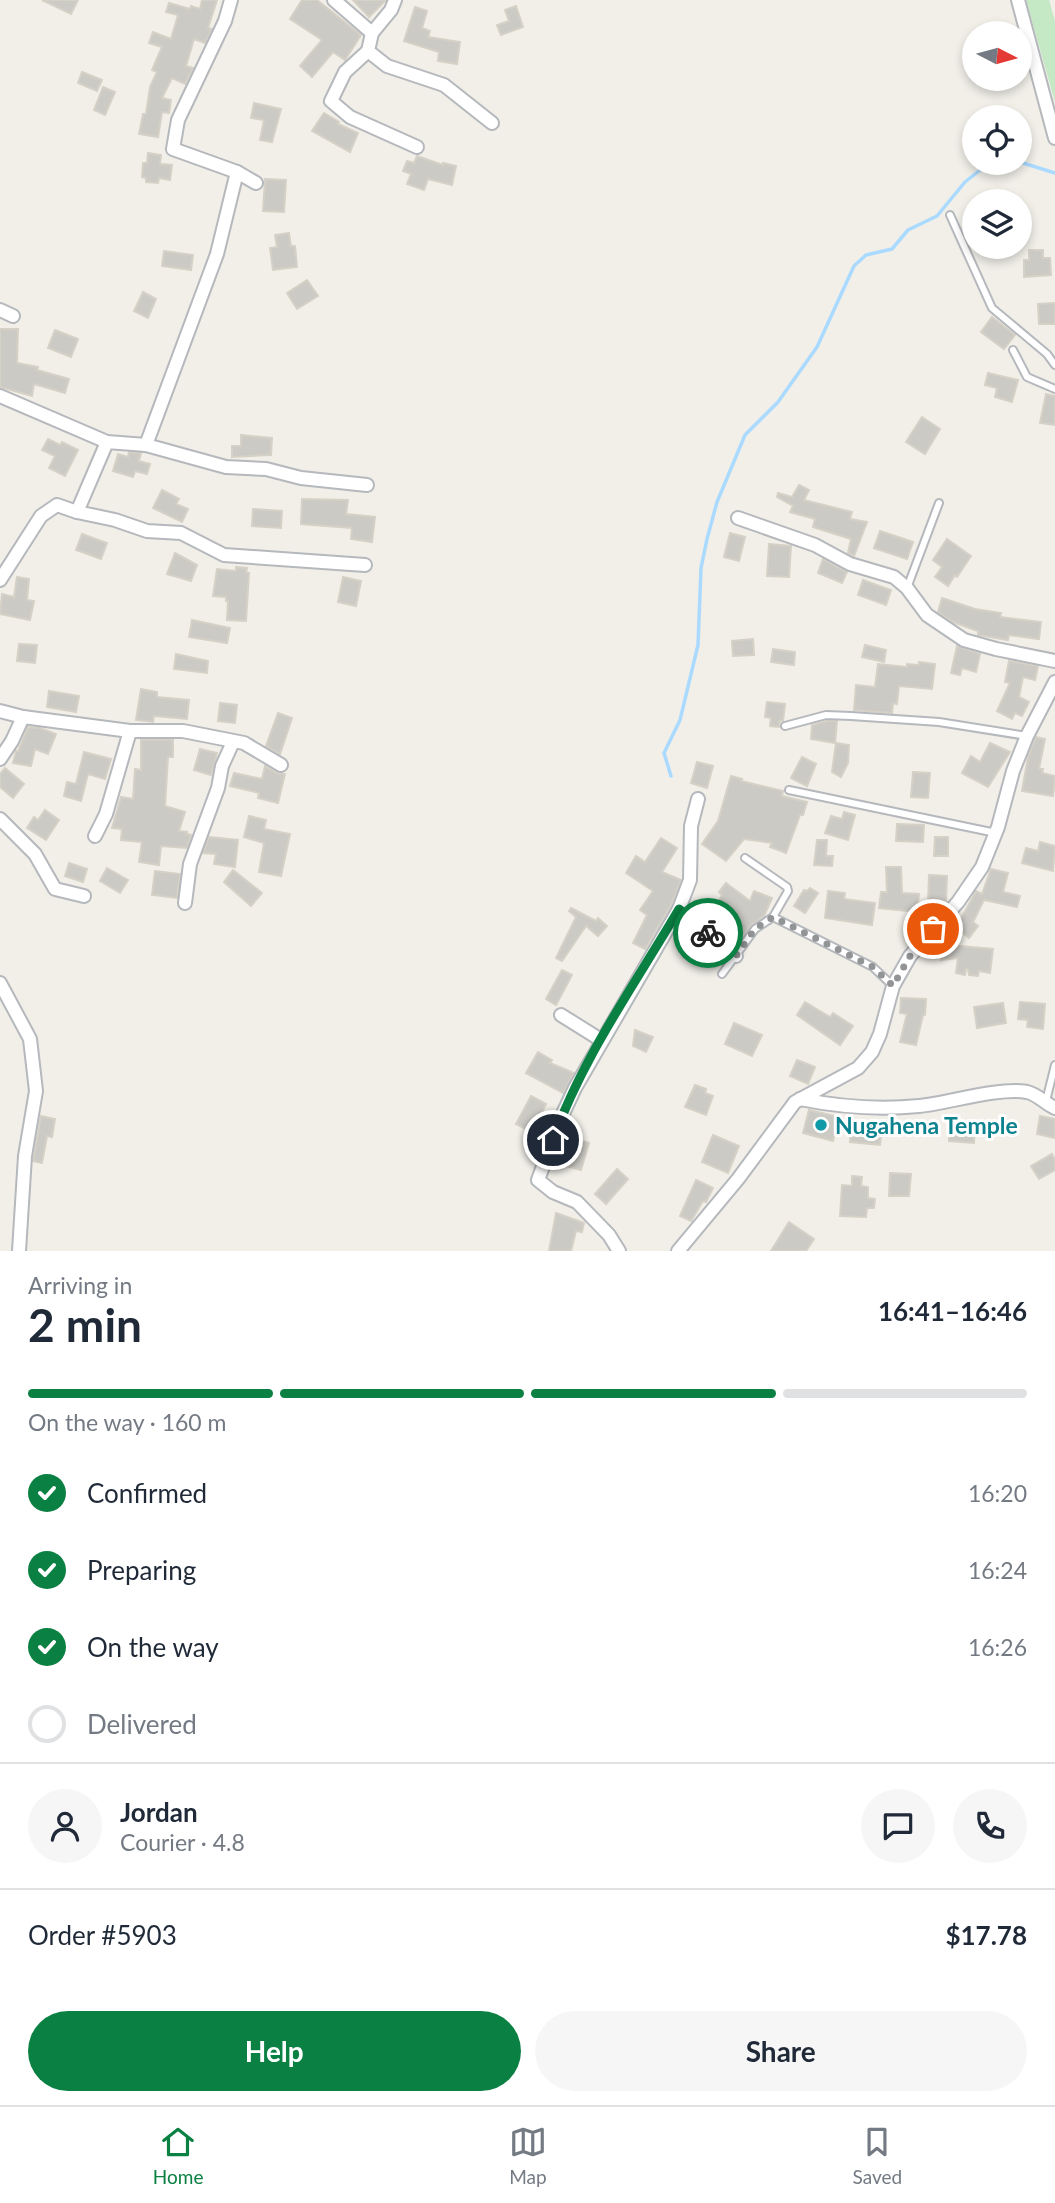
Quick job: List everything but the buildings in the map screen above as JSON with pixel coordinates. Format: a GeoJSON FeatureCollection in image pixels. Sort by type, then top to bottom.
{"type":"FeatureCollection","features":[{"type":"Feature","properties":{"kind":"street"},"geometry":{"type":"LineString","coordinates":[[231,0],[225,20],[178,120],[173,149],[237,172],[256,183]]}},
{"type":"Feature","properties":{"kind":"street"},"geometry":{"type":"LineString","coordinates":[[334,0],[372,33]]}},
{"type":"Feature","properties":{"kind":"street"},"geometry":{"type":"LineString","coordinates":[[395,0],[391,10],[372,33],[368,51],[345,72],[331,100],[350,117],[417,147]]}},
{"type":"Feature","properties":{"kind":"street"},"geometry":{"type":"LineString","coordinates":[[1018,0],[1055,138]]}},
{"type":"Feature","properties":{"kind":"street"},"geometry":{"type":"LineString","coordinates":[[368,51],[387,66],[444,85],[492,122]]}},
{"type":"Feature","properties":{"kind":"street"},"geometry":{"type":"LineString","coordinates":[[146,445],[217,254],[237,172]]}},
{"type":"Feature","properties":{"kind":"street"},"geometry":{"type":"LineString","coordinates":[[0,310],[13,316]]}},
{"type":"Feature","properties":{"kind":"street"},"geometry":{"type":"LineString","coordinates":[[0,396],[107,442],[146,445],[226,467],[266,469],[301,478],[367,485]]}},
{"type":"Feature","properties":{"kind":"street"},"geometry":{"type":"LineString","coordinates":[[77,512],[107,442]]}},
{"type":"Feature","properties":{"kind":"street"},"geometry":{"type":"LineString","coordinates":[[0,580],[41,516],[57,505],[147,531],[181,533],[224,555],[365,565]]}},
{"type":"Feature","properties":{"kind":"street"},"geometry":{"type":"LineString","coordinates":[[738,518],[815,545],[850,564],[894,577],[927,615],[964,640],[1055,661]]}},
{"type":"Feature","properties":{"kind":"street"},"geometry":{"type":"LineString","coordinates":[[678,1251],[738,1179],[794,1102],[858,1068],[872,1052],[880,1034],[893,986],[910,956],[967,892],[982,867],[996,834],[1013,771],[1027,736],[1054,686]]}},
{"type":"Feature","properties":{"kind":"street"},"geometry":{"type":"LineString","coordinates":[[0,711],[23,718],[130,731],[183,731],[244,743],[281,765]]}},
{"type":"Feature","properties":{"kind":"street"},"geometry":{"type":"LineString","coordinates":[[0,759],[23,718]]}},
{"type":"Feature","properties":{"kind":"street"},"geometry":{"type":"LineString","coordinates":[[95,835],[106,814],[130,731]]}},
{"type":"Feature","properties":{"kind":"street"},"geometry":{"type":"LineString","coordinates":[[185,903],[190,864],[218,788],[222,766],[233,742]]}},
{"type":"Feature","properties":{"kind":"street"},"geometry":{"type":"LineString","coordinates":[[619,1251],[610,1235],[577,1202],[553,1192],[538,1180],[560,1120],[601,1040],[679,909],[690,880],[691,826],[698,799]]}},
{"type":"Feature","properties":{"kind":"street"},"geometry":{"type":"LineString","coordinates":[[0,819],[35,854],[55,889],[83,896]]}},
{"type":"Feature","properties":{"kind":"street"},"geometry":{"type":"LineString","coordinates":[[679,909],[736,956]]}},
{"type":"Feature","properties":{"kind":"street"},"geometry":{"type":"LineString","coordinates":[[0,983],[30,1039],[36,1091],[25,1156],[19,1251]]}},
{"type":"Feature","properties":{"kind":"street"},"geometry":{"type":"LineString","coordinates":[[561,1015],[601,1040]]}},
{"type":"Feature","properties":{"kind":"street"},"geometry":{"type":"LineString","coordinates":[[800,1099],[842,1107],[874,1108],[920,1106],[972,1096],[1026,1092],[1050,1106]]}},
{"type":"Feature","properties":{"kind":"lane"},"geometry":{"type":"LineString","coordinates":[[950,215],[992,308],[1047,354],[1055,365]]}},
{"type":"Feature","properties":{"kind":"lane"},"geometry":{"type":"LineString","coordinates":[[1013,350],[1027,377],[1055,389]]}},
{"type":"Feature","properties":{"kind":"lane"},"geometry":{"type":"LineString","coordinates":[[906,588],[939,503]]}},
{"type":"Feature","properties":{"kind":"lane"},"geometry":{"type":"LineString","coordinates":[[785,726],[826,715],[851,716],[939,722],[1027,736]]}},
{"type":"Feature","properties":{"kind":"lane"},"geometry":{"type":"LineString","coordinates":[[789,790],[996,834]]}},
{"type":"Feature","properties":{"kind":"lane"},"geometry":{"type":"LineString","coordinates":[[722,974],[755,929],[773,917],[788,891],[787,887],[745,858]]}},
{"type":"Feature","properties":{"kind":"lane"},"geometry":{"type":"LineString","coordinates":[[773,917],[873,967],[893,986]]}},
{"type":"Feature","properties":{"kind":"lane"},"geometry":{"type":"LineString","coordinates":[[1050,1106],[1055,1065]]}},
{"type":"Feature","properties":{"kind":"green space"},"geometry":{"type":"Polygon","coordinates":[[[1026,0],[1049,0],[1055,21],[1055,102],[1032,21],[1026,0]]]}},
{"type":"Feature","properties":{"kind":"waterway"},"geometry":{"type":"LineString","coordinates":[[1032,166],[1055,173]]}},
{"type":"Feature","properties":{"kind":"waterway"},"geometry":{"type":"LineString","coordinates":[[671,776],[664,753],[680,720],[698,645],[701,568],[707,539],[717,502],[745,435],[778,402],[817,347],[854,266],[866,255],[892,249],[908,230],[937,216],[974,175]]}},
{"type":"Feature","properties":{"kind":"way so far"},"geometry":{"type":"LineString","coordinates":[[708,933],[736,956],[755,929],[773,917],[846,951],[873,967],[893,986],[910,956],[933,929]]}},
{"type":"Feature","properties":{"kind":"place","name":"Nugahena Temple"},"geometry":{"type":"Point","coordinates":[821,1125]}},
{"type":"Feature","properties":{"kind":"route"},"geometry":{"type":"LineString","coordinates":[[553,1140],[575,1088],[601,1040],[679,909],[708,933]]}}]}
